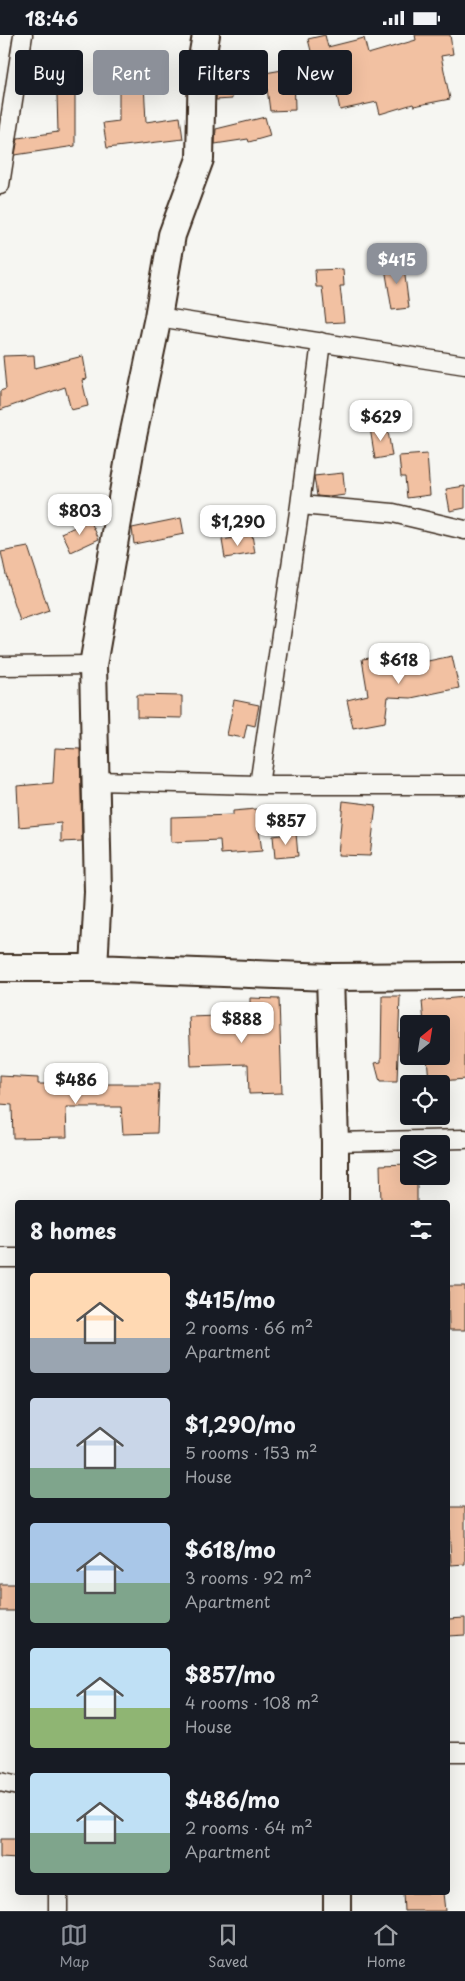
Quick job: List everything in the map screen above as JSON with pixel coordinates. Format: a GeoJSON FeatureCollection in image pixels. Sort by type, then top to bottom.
{"type":"FeatureCollection","features":[{"type":"Feature","properties":{"kind":"street"},"geometry":{"type":"LineString","coordinates":[[0,185],[23,35]]}},
{"type":"Feature","properties":{"kind":"street"},"geometry":{"type":"LineString","coordinates":[[94,968],[98,892],[93,665],[132,441],[158,317],[172,235],[200,159],[202,58],[206,35]]}},
{"type":"Feature","properties":{"kind":"street"},"geometry":{"type":"LineString","coordinates":[[158,317],[465,365]]}},
{"type":"Feature","properties":{"kind":"street"},"geometry":{"type":"LineString","coordinates":[[259,785],[300,505],[321,342]]}},
{"type":"Feature","properties":{"kind":"street"},"geometry":{"type":"LineString","coordinates":[[300,505],[393,513],[465,530]]}},
{"type":"Feature","properties":{"kind":"street"},"geometry":{"type":"LineString","coordinates":[[0,666],[93,665]]}},
{"type":"Feature","properties":{"kind":"street"},"geometry":{"type":"LineString","coordinates":[[96,781],[259,785],[465,785]]}},
{"type":"Feature","properties":{"kind":"street"},"geometry":{"type":"LineString","coordinates":[[0,968],[94,968],[330,977],[465,975]]}},
{"type":"Feature","properties":{"kind":"street"},"geometry":{"type":"LineString","coordinates":[[330,977],[335,1200]]}},
{"type":"Feature","properties":{"kind":"street"},"geometry":{"type":"LineString","coordinates":[[335,1143],[465,1139]]}},
{"type":"Feature","properties":{"kind":"street"},"geometry":{"type":"LineString","coordinates":[[0,1258],[15,1258]]}},
{"type":"Feature","properties":{"kind":"street"},"geometry":{"type":"LineString","coordinates":[[450,1752],[465,1752]]}},
{"type":"Feature","properties":{"kind":"street"},"geometry":{"type":"LineString","coordinates":[[0,1782],[15,1784]]}},
{"type":"Feature","properties":{"kind":"street"},"geometry":{"type":"LineString","coordinates":[[58,1895],[58,1911]]}},
{"type":"Feature","properties":{"kind":"street"},"geometry":{"type":"LineString","coordinates":[[337,1895],[337,1911]]}},
{"type":"Feature","properties":{"kind":"building"},"geometry":{"type":"Polygon","coordinates":[[[325,35],[328,47],[364,38],[368,54],[416,40],[415,35],[450,35],[453,54],[441,56],[450,99],[414,106],[413,104],[380,114],[377,102],[340,110],[337,95],[352,95],[352,50],[311,50],[308,39],[325,35]]]}},
{"type":"Feature","properties":{"kind":"building"},"geometry":{"type":"Polygon","coordinates":[[[278,71],[278,95],[295,95],[295,110],[270,111],[268,72],[278,71]]]}},
{"type":"Feature","properties":{"kind":"building"},"geometry":{"type":"Polygon","coordinates":[[[57,95],[75,95],[75,146],[15,155],[18,138],[58,132],[57,95]]]}},
{"type":"Feature","properties":{"kind":"building"},"geometry":{"type":"Polygon","coordinates":[[[119,95],[145,95],[146,122],[180,117],[183,139],[107,148],[103,123],[119,121],[119,95]]]}},
{"type":"Feature","properties":{"kind":"building"},"geometry":{"type":"Polygon","coordinates":[[[216,95],[232,95],[232,99],[216,100],[216,95]]]}},
{"type":"Feature","properties":{"kind":"building"},"geometry":{"type":"Polygon","coordinates":[[[265,117],[270,136],[249,142],[248,139],[215,144],[216,129],[265,117]]]}},
{"type":"Feature","properties":{"kind":"building"},"geometry":{"type":"Polygon","coordinates":[[[403,260],[409,308],[392,310],[384,262],[403,260]]]}},
{"type":"Feature","properties":{"kind":"building"},"geometry":{"type":"Polygon","coordinates":[[[343,269],[344,286],[340,286],[344,322],[326,323],[322,287],[316,287],[315,270],[343,269]]]}},
{"type":"Feature","properties":{"kind":"building"},"geometry":{"type":"Polygon","coordinates":[[[34,355],[35,368],[83,356],[87,379],[82,380],[88,406],[71,410],[65,387],[0,410],[0,391],[6,389],[3,356],[34,355]]]}},
{"type":"Feature","properties":{"kind":"building"},"geometry":{"type":"Polygon","coordinates":[[[387,425],[392,456],[375,459],[370,428],[387,425]]]}},
{"type":"Feature","properties":{"kind":"building"},"geometry":{"type":"Polygon","coordinates":[[[427,454],[430,495],[407,498],[405,477],[401,477],[399,456],[427,454]]]}},
{"type":"Feature","properties":{"kind":"building"},"geometry":{"type":"Polygon","coordinates":[[[343,473],[345,495],[317,496],[314,476],[343,473]]]}},
{"type":"Feature","properties":{"kind":"building"},"geometry":{"type":"Polygon","coordinates":[[[465,486],[465,508],[450,511],[446,489],[465,486]]]}},
{"type":"Feature","properties":{"kind":"building"},"geometry":{"type":"Polygon","coordinates":[[[181,518],[184,534],[134,544],[132,528],[181,518]]]}},
{"type":"Feature","properties":{"kind":"building"},"geometry":{"type":"Polygon","coordinates":[[[90,520],[99,539],[71,552],[62,533],[90,520]]]}},
{"type":"Feature","properties":{"kind":"building"},"geometry":{"type":"Polygon","coordinates":[[[252,535],[255,553],[225,558],[222,540],[252,535]]]}},
{"type":"Feature","properties":{"kind":"building"},"geometry":{"type":"Polygon","coordinates":[[[28,547],[49,611],[20,621],[8,584],[1,552],[28,547]]]}},
{"type":"Feature","properties":{"kind":"building"},"geometry":{"type":"Polygon","coordinates":[[[397,655],[399,667],[452,656],[459,688],[411,698],[388,697],[385,722],[353,728],[347,700],[368,695],[362,659],[397,655]]]}},
{"type":"Feature","properties":{"kind":"building"},"geometry":{"type":"Polygon","coordinates":[[[137,695],[182,696],[182,718],[137,717],[137,695]]]}},
{"type":"Feature","properties":{"kind":"building"},"geometry":{"type":"Polygon","coordinates":[[[234,700],[259,705],[255,726],[247,724],[244,738],[227,735],[234,700]]]}},
{"type":"Feature","properties":{"kind":"building"},"geometry":{"type":"Polygon","coordinates":[[[55,748],[80,749],[82,841],[61,842],[61,823],[19,827],[17,786],[53,783],[55,748]]]}},
{"type":"Feature","properties":{"kind":"building"},"geometry":{"type":"Polygon","coordinates":[[[343,801],[376,805],[370,856],[338,855],[343,801]]]}},
{"type":"Feature","properties":{"kind":"building"},"geometry":{"type":"Polygon","coordinates":[[[256,809],[262,851],[221,854],[220,840],[171,842],[171,817],[233,815],[233,811],[256,809]]]}},
{"type":"Feature","properties":{"kind":"building"},"geometry":{"type":"Polygon","coordinates":[[[296,833],[298,856],[275,858],[273,836],[296,833]]]}},
{"type":"Feature","properties":{"kind":"building"},"geometry":{"type":"Polygon","coordinates":[[[382,996],[400,996],[397,1082],[380,1082],[375,1063],[381,1062],[382,996]]]}},
{"type":"Feature","properties":{"kind":"building"},"geometry":{"type":"Polygon","coordinates":[[[465,997],[465,1079],[450,1080],[450,1075],[428,1075],[428,1065],[450,1065],[450,1015],[423,1015],[422,1001],[465,997]]]}},
{"type":"Feature","properties":{"kind":"building"},"geometry":{"type":"Polygon","coordinates":[[[250,998],[279,999],[282,1093],[249,1094],[248,1064],[191,1066],[189,1017],[250,1015],[250,998]]]}},
{"type":"Feature","properties":{"kind":"building"},"geometry":{"type":"Polygon","coordinates":[[[0,1076],[38,1078],[38,1084],[159,1084],[157,1133],[123,1134],[121,1107],[66,1107],[67,1137],[13,1138],[12,1105],[0,1104],[0,1076]]]}},
{"type":"Feature","properties":{"kind":"building"},"geometry":{"type":"Polygon","coordinates":[[[400,1164],[400,1185],[417,1185],[417,1200],[381,1200],[380,1165],[400,1164]]]}},
{"type":"Feature","properties":{"kind":"building"},"geometry":{"type":"Polygon","coordinates":[[[450,1286],[465,1286],[465,1330],[450,1330],[450,1286]]]}},
{"type":"Feature","properties":{"kind":"building"},"geometry":{"type":"Polygon","coordinates":[[[450,1507],[465,1507],[465,1564],[451,1565],[450,1507]]]}},
{"type":"Feature","properties":{"kind":"building"},"geometry":{"type":"Polygon","coordinates":[[[0,1584],[15,1584],[15,1611],[0,1611],[0,1584]]]}},
{"type":"Feature","properties":{"kind":"building"},"geometry":{"type":"Polygon","coordinates":[[[465,1618],[465,1635],[450,1636],[450,1619],[465,1618]]]}},
{"type":"Feature","properties":{"kind":"building"},"geometry":{"type":"Polygon","coordinates":[[[0,1839],[15,1839],[15,1859],[0,1858],[0,1839]]]}},
{"type":"Feature","properties":{"kind":"building"},"geometry":{"type":"Polygon","coordinates":[[[403,1895],[443,1895],[445,1911],[404,1911],[403,1895]]]}}]}
